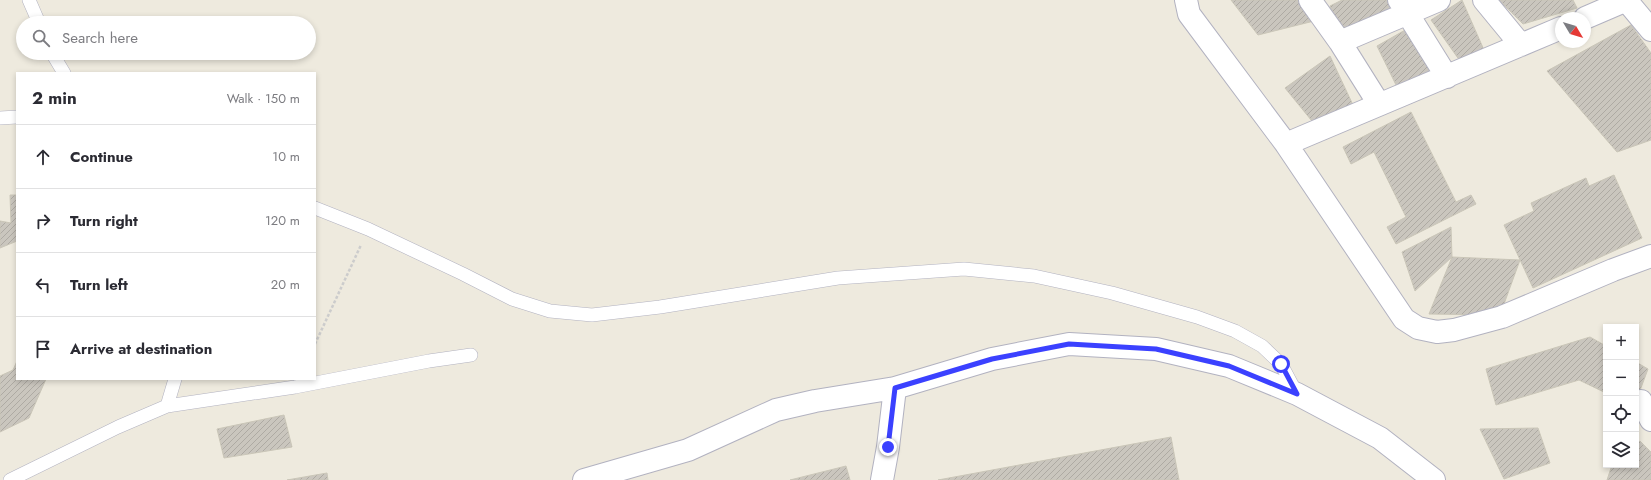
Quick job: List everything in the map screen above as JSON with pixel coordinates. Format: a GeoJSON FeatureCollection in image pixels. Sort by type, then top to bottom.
{"type":"FeatureCollection","features":[{"type":"Feature","properties":{"kind":"street"},"geometry":{"type":"LineString","coordinates":[[1186,0],[1189,14],[1286,144],[1404,319],[1418,328],[1437,332],[1454,330],[1502,317],[1613,270],[1651,256]]}},
{"type":"Feature","properties":{"kind":"street"},"geometry":{"type":"LineString","coordinates":[[1310,0],[1340,42],[1379,104]]}},
{"type":"Feature","properties":{"kind":"street"},"geometry":{"type":"LineString","coordinates":[[1340,42],[1403,7],[1439,0]]}},
{"type":"Feature","properties":{"kind":"street"},"geometry":{"type":"LineString","coordinates":[[1484,0],[1521,45]]}},
{"type":"Feature","properties":{"kind":"street"},"geometry":{"type":"LineString","coordinates":[[1591,15],[1626,0],[1651,30]]}},
{"type":"Feature","properties":{"kind":"street"},"geometry":{"type":"LineString","coordinates":[[1403,7],[1447,77]]}},
{"type":"Feature","properties":{"kind":"street"},"geometry":{"type":"LineString","coordinates":[[1286,144],[1555,31]]}},
{"type":"Feature","properties":{"kind":"street"},"geometry":{"type":"LineString","coordinates":[[584,480],[688,450],[776,410],[815,400],[895,388],[992,359],[1069,344],[1156,349],[1229,366],[1297,394],[1380,438],[1434,480]]}},
{"type":"Feature","properties":{"kind":"street"},"geometry":{"type":"LineString","coordinates":[[882,480],[888,447],[895,388]]}},
{"type":"Feature","properties":{"kind":"street"},"geometry":{"type":"LineString","coordinates":[[1641,400],[1651,420]]}},
{"type":"Feature","properties":{"kind":"lane"},"geometry":{"type":"LineString","coordinates":[[29,0],[36,16]]}},
{"type":"Feature","properties":{"kind":"lane"},"geometry":{"type":"LineString","coordinates":[[56,60],[63,72]]}},
{"type":"Feature","properties":{"kind":"lane"},"geometry":{"type":"LineString","coordinates":[[0,118],[16,117]]}},
{"type":"Feature","properties":{"kind":"lane"},"geometry":{"type":"LineString","coordinates":[[316,208],[368,229],[512,299],[550,311],[592,315],[660,307],[838,278],[964,269],[1034,276],[1112,293],[1197,317],[1235,331],[1262,346],[1281,364],[1297,394]]}},
{"type":"Feature","properties":{"kind":"lane"},"geometry":{"type":"LineString","coordinates":[[10,480],[118,427],[167,406],[295,387],[429,361],[471,355]]}},
{"type":"Feature","properties":{"kind":"lane"},"geometry":{"type":"LineString","coordinates":[[167,406],[175,380]]}},
{"type":"Feature","properties":{"kind":"path"},"geometry":{"type":"LineString","coordinates":[[316,342],[368,229]]}},
{"type":"Feature","properties":{"kind":"building"},"geometry":{"type":"Polygon","coordinates":[[[1231,0],[1303,0],[1314,21],[1258,35],[1231,0]]]}},
{"type":"Feature","properties":{"kind":"building"},"geometry":{"type":"Polygon","coordinates":[[[1342,0],[1392,0],[1397,10],[1338,32],[1330,6],[1342,0]]]}},
{"type":"Feature","properties":{"kind":"building"},"geometry":{"type":"Polygon","coordinates":[[[1462,0],[1484,50],[1460,61],[1431,20],[1462,0]]]}},
{"type":"Feature","properties":{"kind":"building"},"geometry":{"type":"Polygon","coordinates":[[[1499,0],[1573,0],[1577,8],[1564,12],[1555,12],[1555,15],[1523,24],[1499,0]]]}},
{"type":"Feature","properties":{"kind":"building"},"geometry":{"type":"Polygon","coordinates":[[[1631,25],[1651,53],[1651,140],[1617,152],[1547,71],[1631,25]]]}},
{"type":"Feature","properties":{"kind":"building"},"geometry":{"type":"Polygon","coordinates":[[[1407,29],[1437,73],[1397,87],[1377,46],[1407,29]]]}},
{"type":"Feature","properties":{"kind":"building"},"geometry":{"type":"Polygon","coordinates":[[[1330,56],[1353,105],[1316,126],[1285,88],[1330,56]]]}},
{"type":"Feature","properties":{"kind":"building"},"geometry":{"type":"Polygon","coordinates":[[[1411,112],[1456,202],[1471,195],[1476,204],[1396,244],[1387,227],[1406,217],[1374,152],[1351,164],[1343,147],[1411,112]]]}},
{"type":"Feature","properties":{"kind":"building"},"geometry":{"type":"Polygon","coordinates":[[[1614,175],[1642,238],[1533,288],[1504,225],[1534,211],[1531,203],[1586,178],[1589,186],[1614,175]]]}},
{"type":"Feature","properties":{"kind":"building"},"geometry":{"type":"Polygon","coordinates":[[[10,195],[16,195],[16,241],[0,248],[0,221],[11,223],[10,195]]]}},
{"type":"Feature","properties":{"kind":"building"},"geometry":{"type":"Polygon","coordinates":[[[1451,227],[1452,257],[1415,291],[1402,252],[1451,227]]]}},
{"type":"Feature","properties":{"kind":"building"},"geometry":{"type":"Polygon","coordinates":[[[1452,257],[1520,260],[1500,315],[1429,314],[1452,257]]]}},
{"type":"Feature","properties":{"kind":"building"},"geometry":{"type":"Polygon","coordinates":[[[1590,337],[1603,344],[1603,392],[1579,380],[1496,405],[1486,369],[1590,337]]]}},
{"type":"Feature","properties":{"kind":"building"},"geometry":{"type":"Polygon","coordinates":[[[16,363],[16,380],[46,380],[29,418],[0,432],[0,376],[13,370],[16,363]]]}},
{"type":"Feature","properties":{"kind":"building"},"geometry":{"type":"Polygon","coordinates":[[[1639,364],[1648,369],[1639,393],[1639,364]]]}},
{"type":"Feature","properties":{"kind":"building"},"geometry":{"type":"Polygon","coordinates":[[[284,415],[292,447],[224,458],[217,429],[284,415]]]}},
{"type":"Feature","properties":{"kind":"building"},"geometry":{"type":"Polygon","coordinates":[[[1538,428],[1550,463],[1504,479],[1480,429],[1538,428]]]}},
{"type":"Feature","properties":{"kind":"building"},"geometry":{"type":"Polygon","coordinates":[[[1171,437],[1179,480],[938,480],[1171,437]]]}},
{"type":"Feature","properties":{"kind":"building"},"geometry":{"type":"Polygon","coordinates":[[[1640,441],[1651,452],[1651,480],[1607,480],[1611,468],[1639,468],[1640,441]]]}},
{"type":"Feature","properties":{"kind":"building"},"geometry":{"type":"Polygon","coordinates":[[[846,466],[850,480],[790,480],[846,466]]]}},
{"type":"Feature","properties":{"kind":"building"},"geometry":{"type":"Polygon","coordinates":[[[327,473],[328,480],[287,480],[327,473]]]}},
{"type":"Feature","properties":{"kind":"route"},"geometry":{"type":"LineString","coordinates":[[888,447],[895,388],[992,359],[1069,344],[1156,349],[1229,366],[1297,394],[1281,364]]}}]}
